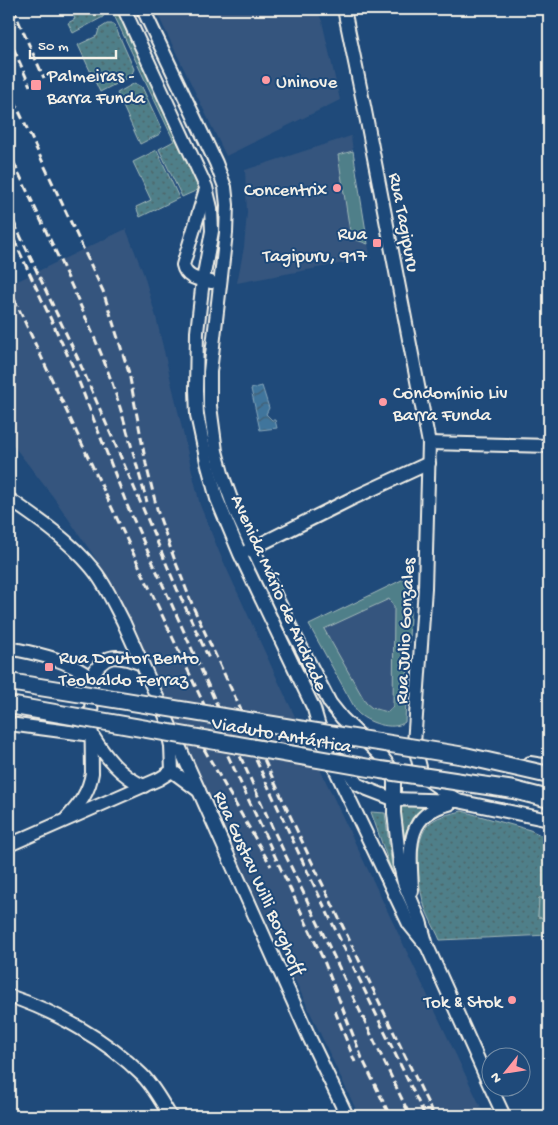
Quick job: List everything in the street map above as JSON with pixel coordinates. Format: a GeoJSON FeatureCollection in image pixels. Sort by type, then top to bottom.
{"type":"FeatureCollection","features":[{"type":"Feature","properties":{"kind":"main road","name":"Viaduto Antártica"},"geometry":{"type":"LineString","coordinates":[[9,682],[466,756],[549,774]]}},
{"type":"Feature","properties":{"kind":"main road","name":"Viaduto Antártica"},"geometry":{"type":"LineString","coordinates":[[9,705],[381,770],[514,790],[549,799]]}},
{"type":"Feature","properties":{"kind":"street","name":"Avenida Mário de Andrade"},"geometry":{"type":"LineString","coordinates":[[124,9],[206,187],[211,208],[212,230],[203,280],[197,332],[197,415],[206,462],[218,499],[240,554],[314,709],[326,750],[409,924],[427,946]]}},
{"type":"Feature","properties":{"kind":"street","name":"Avenida Mário de Andrade"},"geometry":{"type":"LineString","coordinates":[[143,9],[213,155],[225,187],[227,205],[226,233],[210,372],[210,406],[216,452],[223,477],[252,548],[330,703],[389,766],[394,781],[393,799],[400,865],[412,905],[420,921],[427,946],[480,1063]]}},
{"type":"Feature","properties":{"kind":"street","name":"Rua Tagipuru"},"geometry":{"type":"LineString","coordinates":[[344,9],[428,444]]}},
{"type":"Feature","properties":{"kind":"street"},"geometry":{"type":"LineString","coordinates":[[206,187],[183,264],[187,274],[192,278],[220,284]]}},
{"type":"Feature","properties":{"kind":"street"},"geometry":{"type":"LineString","coordinates":[[428,444],[549,446]]}},
{"type":"Feature","properties":{"kind":"street","name":"Rua Julio Gonzales"},"geometry":{"type":"LineString","coordinates":[[428,444],[425,588],[414,744],[421,771],[428,780],[458,801]]}},
{"type":"Feature","properties":{"kind":"street"},"geometry":{"type":"LineString","coordinates":[[240,554],[429,463]]}},
{"type":"Feature","properties":{"kind":"street","name":"Rua Gustav Willi Borghoff"},"geometry":{"type":"LineString","coordinates":[[9,499],[64,540],[93,568],[123,621],[310,1039],[347,1116]]}},
{"type":"Feature","properties":{"kind":"street"},"geometry":{"type":"LineString","coordinates":[[9,648],[50,657],[80,670],[91,678]]}},
{"type":"Feature","properties":{"kind":"street"},"geometry":{"type":"LineString","coordinates":[[67,818],[86,795],[90,784],[92,773],[91,678],[96,667],[114,656],[125,657],[142,664]]}},
{"type":"Feature","properties":{"kind":"street"},"geometry":{"type":"LineString","coordinates":[[314,709],[335,753],[357,784],[366,789],[393,799],[458,801],[549,820]]}},
{"type":"Feature","properties":{"kind":"street"},"geometry":{"type":"LineString","coordinates":[[166,718],[171,746],[172,771]]}},
{"type":"Feature","properties":{"kind":"street"},"geometry":{"type":"LineString","coordinates":[[9,724],[92,735],[111,762],[132,780],[144,786]]}},
{"type":"Feature","properties":{"kind":"street"},"geometry":{"type":"LineString","coordinates":[[355,730],[414,744],[549,766]]}},
{"type":"Feature","properties":{"kind":"street"},"geometry":{"type":"LineString","coordinates":[[9,845],[67,818],[144,786],[172,771]]}},
{"type":"Feature","properties":{"kind":"street"},"geometry":{"type":"LineString","coordinates":[[172,771],[201,793]]}},
{"type":"Feature","properties":{"kind":"street"},"geometry":{"type":"LineString","coordinates":[[412,905],[412,833],[428,812],[439,806],[458,801]]}},
{"type":"Feature","properties":{"kind":"street"},"geometry":{"type":"LineString","coordinates":[[9,998],[58,1017],[112,1048],[143,1075],[170,1116]]}},
{"type":"Feature","properties":{"kind":"street","name":"Avenida Mário de Andrade"},"geometry":{"type":"LineString","coordinates":[[496,1098],[504,1116]]}},
{"type":"Feature","properties":{"kind":"shaded area","name":"Uninove"},"geometry":{"type":"Polygon","coordinates":[[[155,9],[316,9],[322,21],[340,100],[226,156],[155,9]]]}},
{"type":"Feature","properties":{"kind":"shaded area"},"geometry":{"type":"Polygon","coordinates":[[[351,136],[353,151],[338,155],[351,238],[368,244],[371,258],[237,283],[244,247],[247,213],[245,170],[351,136]]]}},
{"type":"Feature","properties":{"kind":"shaded area"},"geometry":{"type":"Polygon","coordinates":[[[126,229],[144,275],[156,317],[200,505],[220,554],[280,685],[485,1116],[359,1116],[203,785],[151,669],[98,562],[54,498],[13,445],[9,436],[9,285],[126,229]]]}},
{"type":"Feature","properties":{"kind":"shaded area"},"geometry":{"type":"Polygon","coordinates":[[[412,575],[405,722],[401,725],[392,726],[373,723],[363,718],[357,712],[309,625],[412,575]]]}},
{"type":"Feature","properties":{"kind":"green space"},"geometry":{"type":"Polygon","coordinates":[[[70,9],[106,9],[103,17],[73,33],[68,23],[75,19],[70,9]]]}},
{"type":"Feature","properties":{"kind":"green space"},"geometry":{"type":"Polygon","coordinates":[[[111,9],[118,9],[202,188],[182,197],[159,149],[174,141],[111,9]]]}},
{"type":"Feature","properties":{"kind":"green space"},"geometry":{"type":"Polygon","coordinates":[[[107,24],[114,24],[134,69],[131,76],[100,92],[78,45],[97,36],[99,29],[107,24]]]}},
{"type":"Feature","properties":{"kind":"green space"},"geometry":{"type":"Polygon","coordinates":[[[135,83],[142,87],[161,128],[160,134],[140,144],[117,93],[135,83]]]}},
{"type":"Feature","properties":{"kind":"green space"},"geometry":{"type":"Polygon","coordinates":[[[157,150],[179,198],[140,217],[136,207],[151,200],[133,162],[157,150]]]}},
{"type":"Feature","properties":{"kind":"green space"},"geometry":{"type":"Polygon","coordinates":[[[353,151],[368,244],[351,238],[338,155],[353,151]]]}},
{"type":"Feature","properties":{"kind":"green space"},"geometry":{"type":"Polygon","coordinates":[[[412,575],[405,722],[400,725],[387,726],[373,722],[357,712],[309,625],[412,575]],[[389,599],[324,629],[366,703],[372,708],[388,712],[393,706],[394,607],[389,599]]]}},
{"type":"Feature","properties":{"kind":"green space"},"geometry":{"type":"Polygon","coordinates":[[[431,804],[412,818],[401,843],[397,808],[431,804]]]}},
{"type":"Feature","properties":{"kind":"green space"},"geometry":{"type":"Polygon","coordinates":[[[462,811],[530,830],[549,839],[549,899],[539,898],[538,917],[549,919],[549,935],[440,940],[423,901],[418,873],[418,853],[423,834],[430,823],[443,816],[462,811]]]}},
{"type":"Feature","properties":{"kind":"green space"},"geometry":{"type":"Polygon","coordinates":[[[371,812],[385,813],[393,875],[371,812]]]}},
{"type":"Feature","properties":{"kind":"green space"},"geometry":{"type":"Polygon","coordinates":[[[539,898],[549,899],[549,919],[538,917],[539,898]]]}},
{"type":"Feature","properties":{"kind":"water"},"geometry":{"type":"Polygon","coordinates":[[[262,386],[269,408],[266,414],[272,420],[275,420],[277,428],[260,430],[251,389],[262,386]]]}},
{"type":"Feature","properties":{"kind":"railway"},"geometry":{"type":"LineString","coordinates":[[13,9],[44,78]]}},
{"type":"Feature","properties":{"kind":"railway"},"geometry":{"type":"LineString","coordinates":[[9,38],[30,86]]}},
{"type":"Feature","properties":{"kind":"railway"},"geometry":{"type":"LineString","coordinates":[[9,90],[103,291],[129,373],[146,464],[158,513],[194,609],[307,852],[434,1116]]}},
{"type":"Feature","properties":{"kind":"railway"},"geometry":{"type":"LineString","coordinates":[[9,152],[102,356],[121,410],[147,502]]}},
{"type":"Feature","properties":{"kind":"railway"},"geometry":{"type":"LineString","coordinates":[[9,212],[78,359],[210,661]]}},
{"type":"Feature","properties":{"kind":"railway"},"geometry":{"type":"LineString","coordinates":[[9,229],[74,369],[127,505],[273,829],[410,1116]]}},
{"type":"Feature","properties":{"kind":"railway"},"geometry":{"type":"LineString","coordinates":[[9,288],[324,961],[362,1058],[390,1116]]}},
{"type":"Feature","properties":{"kind":"railway"},"geometry":{"type":"LineString","coordinates":[[246,738],[300,856],[425,1116]]}},
{"type":"Feature","properties":{"kind":"railway"},"geometry":{"type":"LineString","coordinates":[[204,749],[271,866]]}},
{"type":"Feature","properties":{"kind":"railway"},"geometry":{"type":"LineString","coordinates":[[335,1011],[355,1062]]}},
{"type":"Feature","properties":{"kind":"place","name":"Uninove"},"geometry":{"type":"Point","coordinates":[266,80]}},
{"type":"Feature","properties":{"kind":"place","name":"Palmeiras - Barra Funda"},"geometry":{"type":"Point","coordinates":[36,85]}},
{"type":"Feature","properties":{"kind":"place","name":"Concentrix"},"geometry":{"type":"Point","coordinates":[337,188]}},
{"type":"Feature","properties":{"kind":"place","name":"Rua Tagipuru, 917"},"geometry":{"type":"Point","coordinates":[377,243]}},
{"type":"Feature","properties":{"kind":"place","name":"Condomínio Liv Barra Funda"},"geometry":{"type":"Point","coordinates":[383,402]}},
{"type":"Feature","properties":{"kind":"place","name":"Rua Doutor Bento Teobaldo Ferraz"},"geometry":{"type":"Point","coordinates":[49,667]}},
{"type":"Feature","properties":{"kind":"place","name":"Tok & Stok"},"geometry":{"type":"Point","coordinates":[512,1000]}}]}
